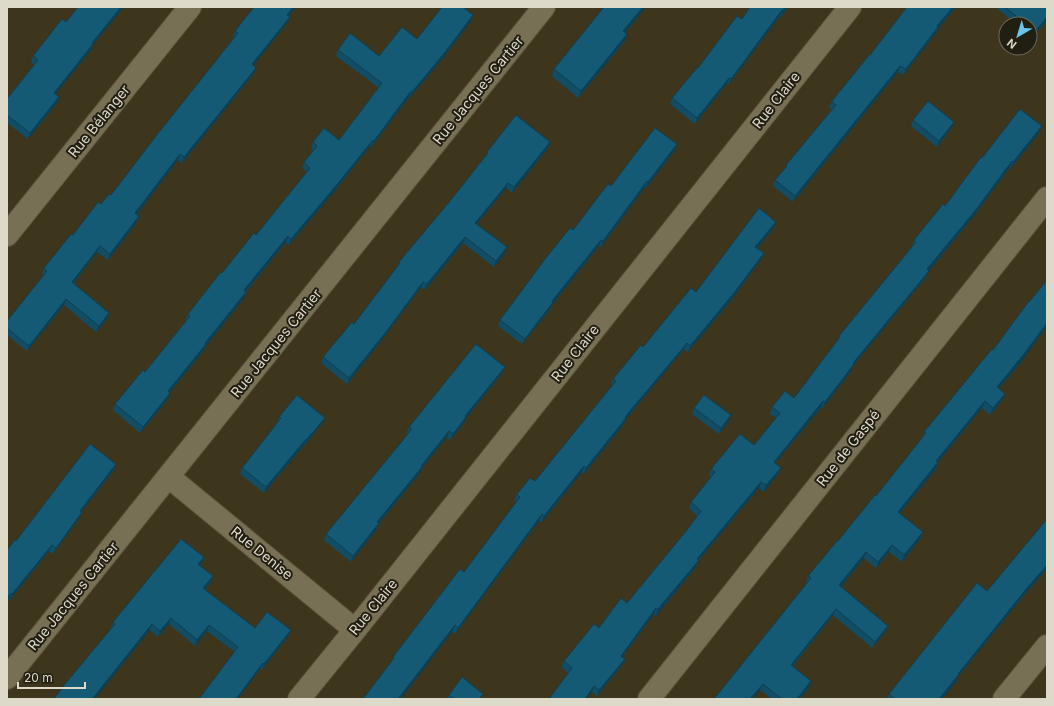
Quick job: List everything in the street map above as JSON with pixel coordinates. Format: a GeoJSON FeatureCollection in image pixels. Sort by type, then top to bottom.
{"type":"FeatureCollection","features":[{"type":"Feature","properties":{"kind":"street","name":"Rue Bélanger"},"geometry":{"type":"LineString","coordinates":[[7,235],[190,7]]}},
{"type":"Feature","properties":{"kind":"street","name":"Rue Jacques Cartier"},"geometry":{"type":"LineString","coordinates":[[7,678],[544,7]]}},
{"type":"Feature","properties":{"kind":"street","name":"Rue Claire"},"geometry":{"type":"LineString","coordinates":[[299,699],[850,7]]}},
{"type":"Feature","properties":{"kind":"street","name":"Rue de Gaspé"},"geometry":{"type":"LineString","coordinates":[[650,699],[1047,198]]}},
{"type":"Feature","properties":{"kind":"street","name":"Rue Denise"},"geometry":{"type":"LineString","coordinates":[[169,477],[355,630]]}},
{"type":"Feature","properties":{"kind":"street"},"geometry":{"type":"LineString","coordinates":[[1004,699],[1047,646]]}},
{"type":"Feature","properties":{"kind":"building"},"geometry":{"type":"Polygon","coordinates":[[[78,7],[121,7],[54,93],[59,97],[30,133],[7,115],[7,99],[38,60],[33,56],[62,19],[66,22],[78,7]]]}},
{"type":"Feature","properties":{"kind":"building"},"geometry":{"type":"Polygon","coordinates":[[[254,7],[293,7],[287,15],[290,17],[252,64],[256,68],[184,157],[180,154],[135,213],[139,216],[110,254],[100,246],[72,282],[109,313],[99,326],[66,299],[29,346],[7,328],[7,321],[47,271],[44,268],[71,234],[73,235],[98,202],[101,204],[109,194],[111,195],[238,33],[235,31],[254,7]]]}},
{"type":"Feature","properties":{"kind":"building"},"geometry":{"type":"Polygon","coordinates":[[[442,7],[463,7],[473,15],[446,51],[412,92],[411,91],[374,141],[372,141],[291,239],[288,236],[244,290],[246,292],[168,391],[170,393],[143,427],[115,404],[143,370],[145,372],[190,316],[188,314],[221,272],[222,273],[254,233],[256,235],[310,168],[304,162],[317,146],[313,142],[324,128],[339,140],[382,83],[338,50],[350,33],[379,56],[402,27],[417,39],[442,7]]]}},
{"type":"Feature","properties":{"kind":"building"},"geometry":{"type":"Polygon","coordinates":[[[604,7],[643,7],[623,31],[627,34],[581,91],[554,69],[604,7]]]}},
{"type":"Feature","properties":{"kind":"building"},"geometry":{"type":"Polygon","coordinates":[[[750,7],[785,7],[731,79],[729,78],[697,118],[672,98],[698,68],[737,16],[742,19],[750,7]]]}},
{"type":"Feature","properties":{"kind":"building"},"geometry":{"type":"Polygon","coordinates":[[[907,7],[953,7],[937,26],[938,27],[906,69],[900,66],[795,196],[775,180],[836,105],[832,101],[907,7]]]}},
{"type":"Feature","properties":{"kind":"building"},"geometry":{"type":"Polygon","coordinates":[[[1005,7],[1044,7],[1047,10],[1047,17],[1038,28],[1038,16],[1016,16],[1005,7]]]}},
{"type":"Feature","properties":{"kind":"building"},"geometry":{"type":"Polygon","coordinates":[[[928,101],[954,122],[939,141],[913,120],[928,101]]]}},
{"type":"Feature","properties":{"kind":"building"},"geometry":{"type":"Polygon","coordinates":[[[1020,109],[1042,126],[1013,162],[1012,161],[975,211],[927,269],[929,271],[853,363],[854,364],[825,402],[823,401],[774,462],[781,468],[766,485],[761,482],[697,559],[699,560],[658,609],[656,608],[621,656],[625,659],[599,690],[594,686],[585,699],[549,699],[572,668],[564,661],[594,624],[599,628],[621,598],[627,603],[701,511],[691,502],[715,472],[711,469],[740,434],[754,445],[780,413],[772,407],[785,391],[794,398],[840,337],[839,336],[916,242],[914,240],[943,204],[945,206],[981,157],[982,158],[1020,109]]]}},
{"type":"Feature","properties":{"kind":"building"},"geometry":{"type":"Polygon","coordinates":[[[516,115],[550,142],[514,187],[508,183],[475,223],[507,247],[496,261],[465,237],[427,284],[423,282],[386,332],[349,378],[323,357],[352,322],[354,324],[400,263],[399,262],[450,201],[516,115]]]}},
{"type":"Feature","properties":{"kind":"building"},"geometry":{"type":"Polygon","coordinates":[[[655,128],[677,144],[648,182],[647,181],[603,241],[601,240],[552,301],[553,302],[525,339],[500,320],[570,228],[573,230],[608,184],[611,186],[655,128]]]}},
{"type":"Feature","properties":{"kind":"building"},"geometry":{"type":"Polygon","coordinates":[[[759,208],[776,222],[755,247],[764,253],[734,293],[690,346],[687,343],[625,417],[626,418],[586,468],[584,466],[544,516],[542,514],[458,628],[455,625],[398,699],[363,699],[460,569],[464,572],[520,497],[517,494],[530,478],[535,481],[616,381],[613,379],[641,345],[643,347],[691,288],[696,292],[759,208]]]}},
{"type":"Feature","properties":{"kind":"building"},"geometry":{"type":"Polygon","coordinates":[[[1047,280],[1047,323],[997,387],[1005,394],[993,408],[985,401],[936,461],[938,462],[898,512],[923,532],[904,555],[892,545],[878,562],[866,552],[839,585],[888,626],[875,642],[836,609],[791,665],[811,681],[797,699],[782,699],[763,684],[750,699],[714,699],[811,578],[808,576],[875,495],[876,496],[926,433],[924,432],[992,349],[993,350],[1029,301],[1047,280]]]}},
{"type":"Feature","properties":{"kind":"building"},"geometry":{"type":"Polygon","coordinates":[[[476,344],[505,367],[465,416],[466,417],[453,434],[449,431],[377,522],[379,523],[353,556],[326,534],[412,429],[409,427],[476,344]]]}},
{"type":"Feature","properties":{"kind":"building"},"geometry":{"type":"Polygon","coordinates":[[[297,395],[325,418],[266,487],[242,468],[297,395]]]}},
{"type":"Feature","properties":{"kind":"building"},"geometry":{"type":"Polygon","coordinates":[[[704,395],[731,415],[721,428],[694,408],[704,395]]]}},
{"type":"Feature","properties":{"kind":"building"},"geometry":{"type":"Polygon","coordinates":[[[90,444],[116,464],[80,511],[82,512],[56,548],[52,545],[12,594],[11,593],[7,598],[7,550],[15,540],[16,541],[90,444]]]}},
{"type":"Feature","properties":{"kind":"building"},"geometry":{"type":"Polygon","coordinates":[[[1047,519],[1047,565],[939,699],[895,699],[889,694],[977,583],[987,591],[1047,519]]]}},
{"type":"Feature","properties":{"kind":"building"},"geometry":{"type":"Polygon","coordinates":[[[181,539],[204,557],[198,564],[213,576],[203,588],[255,628],[267,612],[291,630],[264,664],[263,663],[236,699],[199,699],[238,647],[209,625],[197,640],[171,618],[160,631],[152,624],[93,698],[94,699],[54,699],[115,624],[113,622],[181,539]]]}},
{"type":"Feature","properties":{"kind":"building"},"geometry":{"type":"Polygon","coordinates":[[[462,677],[483,694],[479,699],[454,699],[449,695],[462,677]]]}}]}
